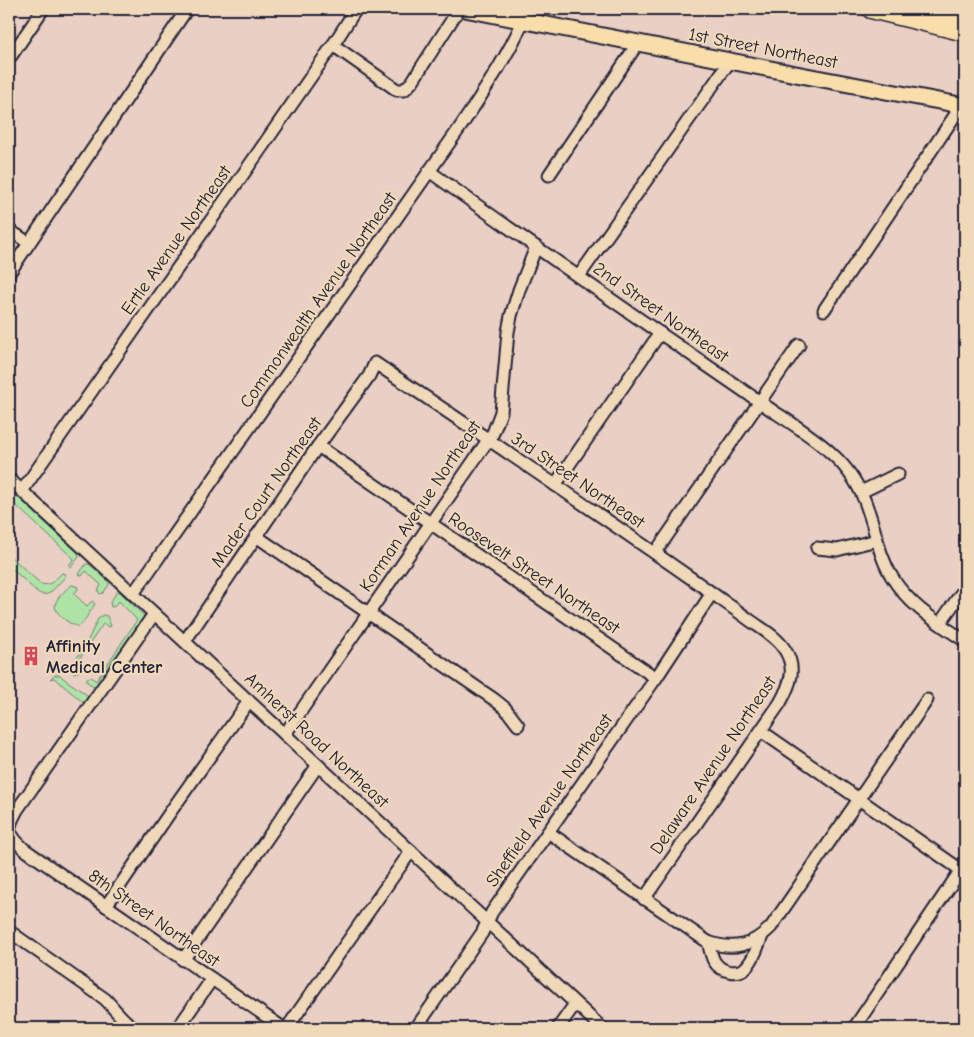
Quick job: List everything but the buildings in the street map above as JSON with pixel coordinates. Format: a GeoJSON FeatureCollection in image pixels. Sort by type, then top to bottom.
{"type":"FeatureCollection","features":[{"type":"Feature","properties":{"kind":"highway"},"geometry":{"type":"LineString","coordinates":[[872,9],[965,32]]}},
{"type":"Feature","properties":{"kind":"highway"},"geometry":{"type":"LineString","coordinates":[[928,9],[965,16]]}},
{"type":"Feature","properties":{"kind":"main road","name":"1st Street Northeast"},"geometry":{"type":"LineString","coordinates":[[464,9],[964,106]]}},
{"type":"Feature","properties":{"kind":"street"},"geometry":{"type":"LineString","coordinates":[[9,59],[43,9]]}},
{"type":"Feature","properties":{"kind":"street"},"geometry":{"type":"LineString","coordinates":[[9,273],[188,9]]}},
{"type":"Feature","properties":{"kind":"street","name":"Ertle Avenue Northeast"},"geometry":{"type":"LineString","coordinates":[[22,491],[333,45],[356,9]]}},
{"type":"Feature","properties":{"kind":"street"},"geometry":{"type":"LineString","coordinates":[[333,45],[397,90],[404,90],[412,82],[459,9]]}},
{"type":"Feature","properties":{"kind":"street","name":"Commonwealth Avenue Northeast"},"geometry":{"type":"LineString","coordinates":[[133,594],[429,171],[483,91],[523,21]]}},
{"type":"Feature","properties":{"kind":"street"},"geometry":{"type":"LineString","coordinates":[[549,176],[638,43]]}},
{"type":"Feature","properties":{"kind":"street"},"geometry":{"type":"LineString","coordinates":[[579,276],[730,61]]}},
{"type":"Feature","properties":{"kind":"street"},"geometry":{"type":"LineString","coordinates":[[824,310],[964,106]]}},
{"type":"Feature","properties":{"kind":"street","name":"2nd Street Northeast"},"geometry":{"type":"LineString","coordinates":[[429,171],[760,401],[833,454],[850,474],[861,492],[886,566],[899,588],[914,604],[965,641]]}},
{"type":"Feature","properties":{"kind":"street"},"geometry":{"type":"LineString","coordinates":[[9,230],[29,243]]}},
{"type":"Feature","properties":{"kind":"street","name":"Korman Avenue Northeast"},"geometry":{"type":"LineString","coordinates":[[285,734],[494,433],[501,412],[511,316],[536,247]]}},
{"type":"Feature","properties":{"kind":"street"},"geometry":{"type":"LineString","coordinates":[[555,485],[660,333]]}},
{"type":"Feature","properties":{"kind":"street"},"geometry":{"type":"LineString","coordinates":[[654,553],[799,345]]}},
{"type":"Feature","properties":{"kind":"street","name":"3rd Street Northeast"},"geometry":{"type":"LineString","coordinates":[[375,363],[760,627]]}},
{"type":"Feature","properties":{"kind":"street","name":"Mader Court Northeast"},"geometry":{"type":"LineString","coordinates":[[184,641],[318,446],[369,376],[375,363]]}},
{"type":"Feature","properties":{"kind":"street","name":"Roosevelt Street Northeast"},"geometry":{"type":"LineString","coordinates":[[318,446],[656,678]]}},
{"type":"Feature","properties":{"kind":"street"},"geometry":{"type":"LineString","coordinates":[[861,492],[898,474]]}},
{"type":"Feature","properties":{"kind":"street","name":"Amherst Road Northeast"},"geometry":{"type":"LineString","coordinates":[[9,479],[602,1028]]}},
{"type":"Feature","properties":{"kind":"street"},"geometry":{"type":"LineString","coordinates":[[256,536],[494,700],[505,708],[518,725]]}},
{"type":"Feature","properties":{"kind":"street"},"geometry":{"type":"LineString","coordinates":[[817,548],[837,550],[877,540]]}},
{"type":"Feature","properties":{"kind":"street"},"geometry":{"type":"LineString","coordinates":[[940,623],[965,588]]}},
{"type":"Feature","properties":{"kind":"street","name":"Sheffield Avenue Northeast"},"geometry":{"type":"LineString","coordinates":[[416,1028],[482,933],[486,922],[656,678],[712,593]]}},
{"type":"Feature","properties":{"kind":"street"},"geometry":{"type":"LineString","coordinates":[[9,830],[17,810],[154,614]]}},
{"type":"Feature","properties":{"kind":"street","name":"Delaware Avenue Northeast"},"geometry":{"type":"LineString","coordinates":[[644,898],[787,690],[792,674],[785,650],[771,635],[760,627]]}},
{"type":"Feature","properties":{"kind":"street"},"geometry":{"type":"LineString","coordinates":[[548,832],[708,942],[721,946],[740,946],[750,943],[762,936],[771,927],[927,700]]}},
{"type":"Feature","properties":{"kind":"street"},"geometry":{"type":"LineString","coordinates":[[106,906],[249,701]]}},
{"type":"Feature","properties":{"kind":"street"},"geometry":{"type":"LineString","coordinates":[[760,731],[963,867],[854,1028]]}},
{"type":"Feature","properties":{"kind":"street"},"geometry":{"type":"LineString","coordinates":[[183,960],[318,765]]}},
{"type":"Feature","properties":{"kind":"street","name":"8th Street Northeast"},"geometry":{"type":"LineString","coordinates":[[9,830],[24,849],[283,1028]]}},
{"type":"Feature","properties":{"kind":"street"},"geometry":{"type":"LineString","coordinates":[[287,1028],[411,851]]}},
{"type":"Feature","properties":{"kind":"street"},"geometry":{"type":"LineString","coordinates":[[9,931],[105,998],[122,1019],[134,1028]]}},
{"type":"Feature","properties":{"kind":"street"},"geometry":{"type":"LineString","coordinates":[[708,942],[713,959],[718,966],[727,971],[737,972],[749,964],[762,936]]}},
{"type":"Feature","properties":{"kind":"street"},"geometry":{"type":"LineString","coordinates":[[178,1028],[212,979]]}},
{"type":"Feature","properties":{"kind":"street"},"geometry":{"type":"LineString","coordinates":[[558,1028],[575,1004]]}},
{"type":"Feature","properties":{"kind":"green space"},"geometry":{"type":"Polygon","coordinates":[[[9,489],[78,553],[79,557],[71,567],[69,565],[74,559],[9,499],[9,489]]]}},
{"type":"Feature","properties":{"kind":"green space"},"geometry":{"type":"Polygon","coordinates":[[[9,555],[41,584],[50,583],[62,573],[65,574],[65,577],[50,593],[40,594],[9,566],[9,555]]]}},
{"type":"Feature","properties":{"kind":"green space"},"geometry":{"type":"Polygon","coordinates":[[[86,564],[89,564],[109,582],[103,593],[100,594],[98,591],[101,585],[86,571],[82,576],[79,574],[86,564]]]}},
{"type":"Feature","properties":{"kind":"green space"},"geometry":{"type":"Polygon","coordinates":[[[72,585],[78,587],[74,594],[87,606],[92,601],[95,604],[82,624],[78,626],[71,624],[62,617],[57,612],[55,606],[59,597],[72,585]]]}},
{"type":"Feature","properties":{"kind":"green space"},"geometry":{"type":"Polygon","coordinates":[[[117,592],[120,592],[144,616],[95,687],[87,682],[87,678],[91,677],[96,681],[137,620],[119,601],[115,606],[111,607],[110,602],[117,592]]]}},
{"type":"Feature","properties":{"kind":"green space"},"geometry":{"type":"Polygon","coordinates":[[[103,615],[107,616],[111,626],[103,624],[75,665],[80,671],[74,673],[70,670],[71,666],[85,646],[98,619],[103,615]]]}},
{"type":"Feature","properties":{"kind":"green space"},"geometry":{"type":"Polygon","coordinates":[[[55,675],[60,675],[87,695],[84,703],[54,678],[50,679],[55,675]]]}},
{"type":"Feature","properties":{"kind":"place","name":"Affinity Medical Center"},"geometry":{"type":"Point","coordinates":[31,656]}}]}
